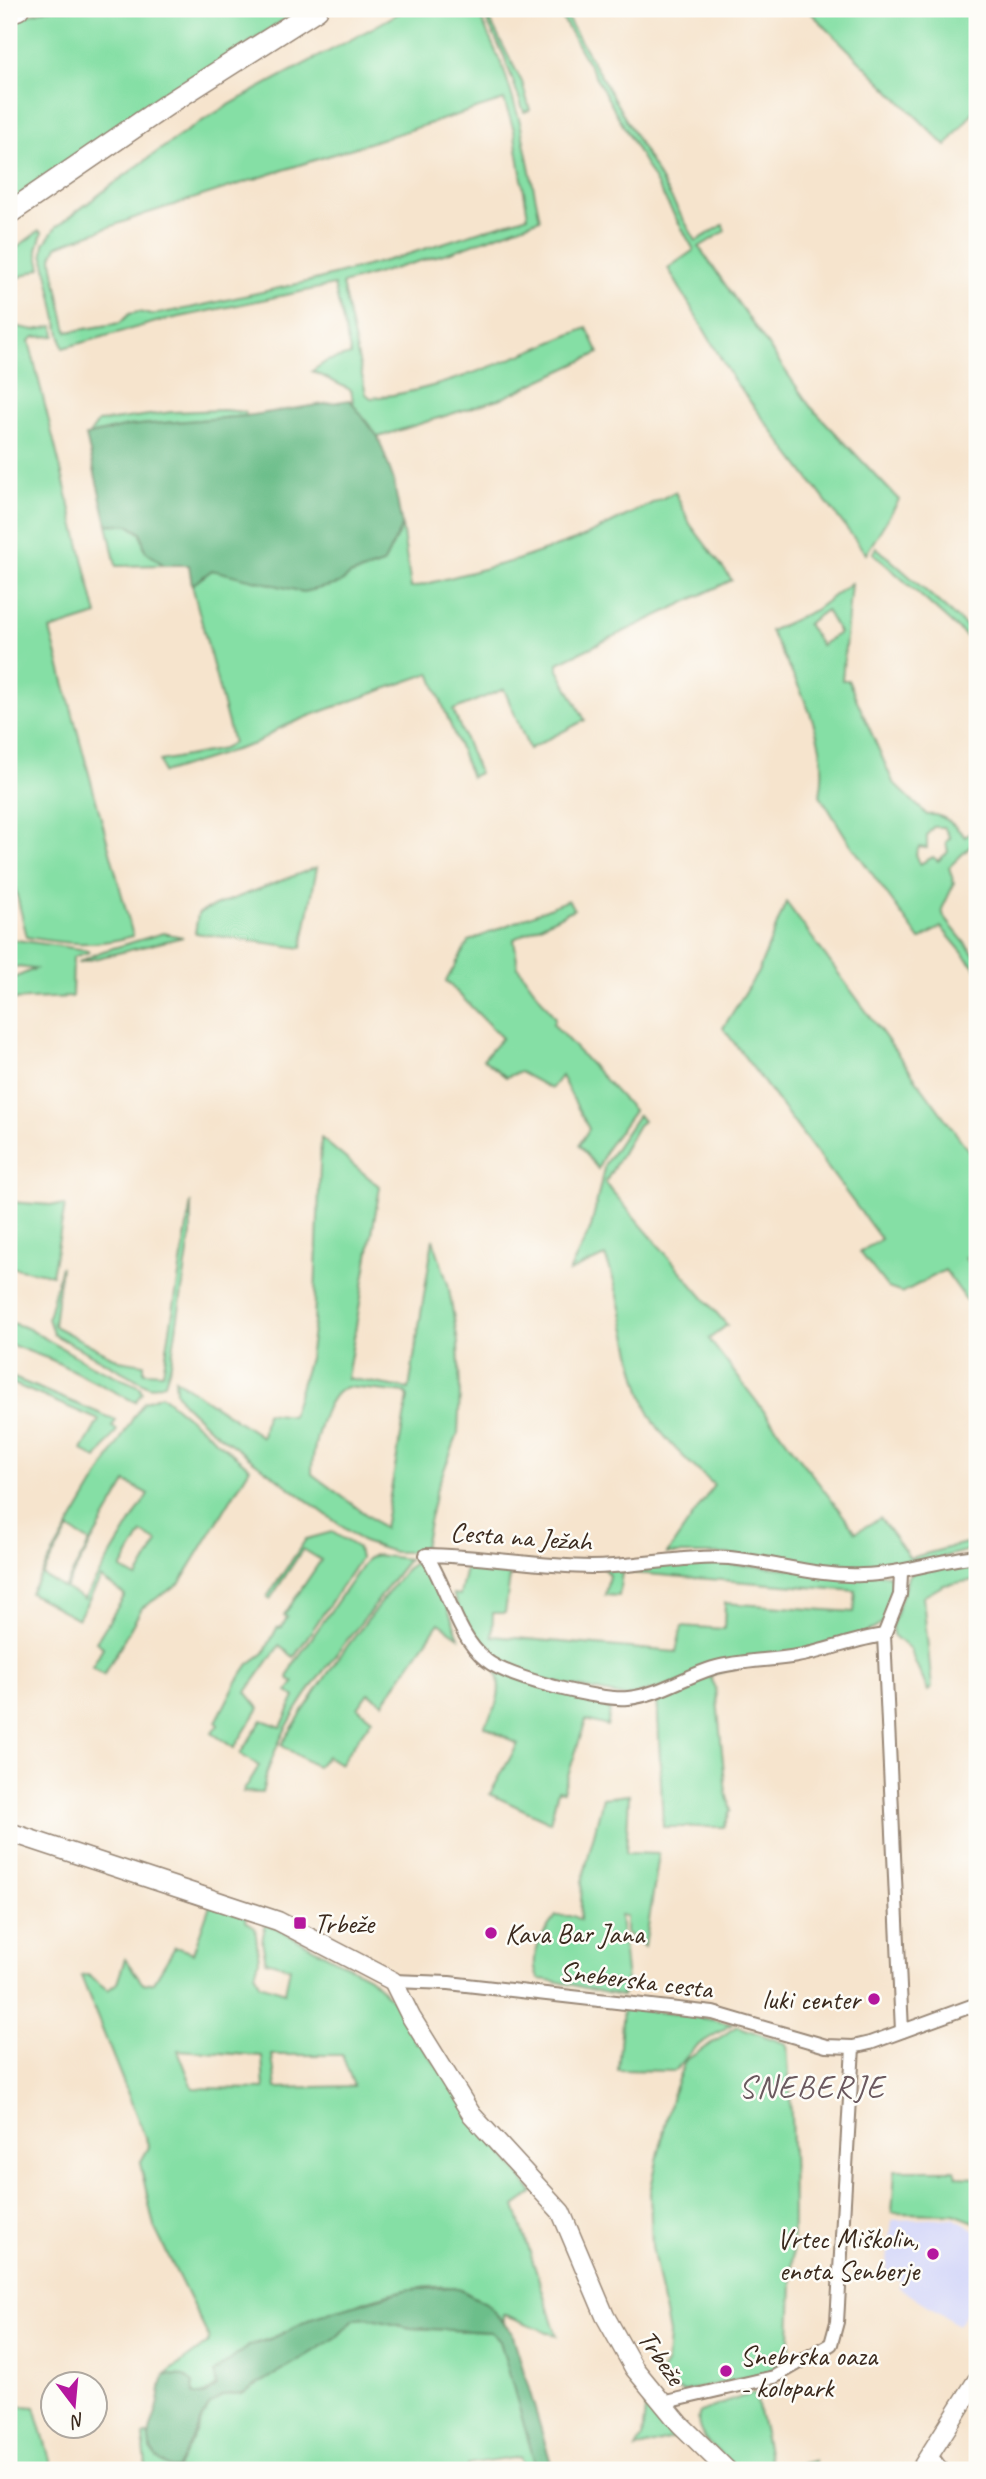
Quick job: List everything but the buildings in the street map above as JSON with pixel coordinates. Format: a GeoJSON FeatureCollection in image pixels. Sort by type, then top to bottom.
{"type":"FeatureCollection","features":[{"type":"Feature","properties":{"kind":"highway"},"geometry":{"type":"LineString","coordinates":[[9,12],[18,9]]}},
{"type":"Feature","properties":{"kind":"highway"},"geometry":{"type":"LineString","coordinates":[[9,213],[168,104],[317,9]]}},
{"type":"Feature","properties":{"kind":"street","name":"Cesta na Ježah"},"geometry":{"type":"LineString","coordinates":[[884,1634],[808,1654],[717,1667],[651,1693],[614,1699],[529,1680],[502,1671],[485,1660],[461,1627],[442,1582],[426,1555],[532,1565],[595,1567],[730,1558],[800,1572],[859,1576],[901,1573],[944,1560],[977,1556]]}},
{"type":"Feature","properties":{"kind":"street"},"geometry":{"type":"LineString","coordinates":[[901,1573],[900,1595],[884,1634],[902,2031]]}},
{"type":"Feature","properties":{"kind":"street","name":"Sneberska cesta"},"geometry":{"type":"LineString","coordinates":[[9,1832],[278,1921],[393,1981],[449,1983],[713,2013],[826,2046],[853,2047],[977,2004]]}},
{"type":"Feature","properties":{"kind":"street","name":"Trbeže"},"geometry":{"type":"LineString","coordinates":[[393,1981],[411,2017],[472,2115],[561,2212],[614,2333],[634,2368],[662,2403],[727,2470]]}},
{"type":"Feature","properties":{"kind":"street"},"geometry":{"type":"LineString","coordinates":[[662,2403],[774,2377],[831,2344],[837,2322],[853,2047]]}},
{"type":"Feature","properties":{"kind":"street"},"geometry":{"type":"LineString","coordinates":[[920,2470],[977,2379]]}},
{"type":"Feature","properties":{"kind":"street"},"geometry":{"type":"LineString","coordinates":[[930,2454],[942,2470]]}},
{"type":"Feature","properties":{"kind":"shaded area","name":"Vrtec Miškolin, enota Senberje"},"geometry":{"type":"Polygon","coordinates":[[[953,2218],[977,2231],[977,2297],[958,2325],[898,2287],[901,2280],[885,2278],[892,2220],[953,2218]]]}},
{"type":"Feature","properties":{"kind":"green space"},"geometry":{"type":"Polygon","coordinates":[[[47,9],[300,9],[9,203],[9,21],[47,9]]]}},
{"type":"Feature","properties":{"kind":"green space"},"geometry":{"type":"Polygon","coordinates":[[[406,9],[477,9],[504,70],[520,122],[540,219],[454,251],[342,284],[366,394],[371,398],[399,394],[454,379],[587,328],[599,353],[505,397],[378,437],[354,406],[351,390],[312,371],[327,361],[351,355],[334,285],[156,322],[63,348],[43,253],[44,244],[56,227],[199,123],[406,9]],[[504,100],[145,214],[57,246],[52,257],[53,267],[67,332],[120,323],[129,314],[139,312],[151,315],[190,308],[315,280],[399,257],[528,216],[514,130],[504,100]]]}},
{"type":"Feature","properties":{"kind":"green space"},"geometry":{"type":"Polygon","coordinates":[[[481,9],[484,9],[522,82],[530,110],[524,112],[504,56],[481,9]]]}},
{"type":"Feature","properties":{"kind":"green space"},"geometry":{"type":"Polygon","coordinates":[[[557,9],[562,9],[696,241],[723,225],[725,231],[699,247],[810,406],[899,500],[866,554],[733,379],[668,268],[694,250],[557,9]]]}},
{"type":"Feature","properties":{"kind":"green space"},"geometry":{"type":"Polygon","coordinates":[[[807,9],[917,9],[924,15],[931,9],[977,9],[977,89],[973,112],[946,146],[807,9]]]}},
{"type":"Feature","properties":{"kind":"green space"},"geometry":{"type":"Polygon","coordinates":[[[39,231],[42,233],[37,250],[41,268],[9,282],[9,253],[39,231]]]}},
{"type":"Feature","properties":{"kind":"green space"},"geometry":{"type":"Polygon","coordinates":[[[9,325],[35,330],[54,326],[55,336],[34,337],[29,341],[97,615],[50,630],[133,936],[106,942],[67,943],[27,937],[9,863],[9,325]]]}},
{"type":"Feature","properties":{"kind":"green space"},"geometry":{"type":"Polygon","coordinates":[[[350,400],[378,437],[393,478],[402,526],[383,564],[350,575],[339,584],[303,592],[212,570],[192,585],[189,565],[164,565],[145,551],[141,533],[128,525],[107,524],[86,436],[128,426],[246,416],[350,400]]]}},
{"type":"Feature","properties":{"kind":"green space"},"geometry":{"type":"Polygon","coordinates":[[[172,412],[245,412],[246,416],[128,426],[89,435],[98,422],[172,412]]]}},
{"type":"Feature","properties":{"kind":"green space"},"geometry":{"type":"Polygon","coordinates":[[[675,492],[690,524],[732,580],[558,663],[558,670],[585,720],[529,749],[504,689],[453,710],[479,773],[471,777],[430,673],[312,715],[278,729],[257,743],[163,773],[160,761],[223,749],[233,743],[192,585],[212,570],[339,584],[350,575],[383,564],[402,526],[411,588],[517,560],[581,538],[675,492]]]}},
{"type":"Feature","properties":{"kind":"green space"},"geometry":{"type":"Polygon","coordinates":[[[107,524],[128,525],[141,534],[145,551],[164,565],[116,566],[107,524]]]}},
{"type":"Feature","properties":{"kind":"green space"},"geometry":{"type":"Polygon","coordinates":[[[876,547],[977,636],[977,646],[873,553],[876,547]]]}},
{"type":"Feature","properties":{"kind":"green space"},"geometry":{"type":"Polygon","coordinates":[[[851,583],[842,680],[848,680],[893,782],[927,815],[944,818],[965,837],[977,825],[977,840],[949,867],[954,884],[942,909],[944,917],[977,958],[977,970],[941,927],[920,940],[847,839],[820,795],[821,752],[816,731],[800,689],[770,631],[815,610],[851,583]],[[826,610],[807,624],[821,645],[839,633],[826,610]],[[933,827],[927,835],[927,848],[919,847],[916,854],[920,864],[933,857],[938,861],[948,852],[946,842],[950,838],[944,827],[933,827]]]}},
{"type":"Feature","properties":{"kind":"green space"},"geometry":{"type":"Polygon","coordinates":[[[317,867],[302,948],[195,933],[198,914],[207,909],[317,867]]]}},
{"type":"Feature","properties":{"kind":"green space"},"geometry":{"type":"Polygon","coordinates":[[[568,900],[574,909],[514,939],[518,967],[555,1018],[553,1024],[634,1111],[607,1148],[598,1169],[579,1145],[589,1129],[561,1076],[551,1089],[520,1072],[506,1077],[483,1059],[502,1038],[446,981],[469,941],[568,900]]]}},
{"type":"Feature","properties":{"kind":"green space"},"geometry":{"type":"Polygon","coordinates":[[[786,902],[977,1162],[977,1250],[965,1258],[977,1274],[977,1315],[945,1270],[902,1293],[888,1288],[860,1252],[881,1239],[723,1028],[758,972],[786,902]]]}},
{"type":"Feature","properties":{"kind":"green space"},"geometry":{"type":"Polygon","coordinates":[[[163,933],[183,937],[77,963],[100,952],[163,933]]]}},
{"type":"Feature","properties":{"kind":"green space"},"geometry":{"type":"Polygon","coordinates":[[[9,939],[87,950],[89,952],[73,957],[72,997],[9,1000],[9,980],[35,969],[9,966],[9,939]]]}},
{"type":"Feature","properties":{"kind":"green space"},"geometry":{"type":"Polygon","coordinates":[[[638,1115],[643,1121],[638,1125],[605,1183],[727,1325],[709,1339],[856,1532],[880,1518],[910,1558],[977,1540],[977,1548],[908,1566],[848,1572],[727,1554],[667,1554],[714,1485],[676,1450],[647,1408],[605,1256],[569,1272],[591,1228],[605,1164],[638,1115]]]}},
{"type":"Feature","properties":{"kind":"green space"},"geometry":{"type":"Polygon","coordinates":[[[321,1138],[380,1187],[347,1378],[409,1389],[433,1239],[448,1284],[458,1342],[458,1434],[436,1491],[424,1546],[414,1552],[394,1552],[363,1542],[208,1427],[183,1403],[176,1392],[175,1379],[262,1437],[266,1413],[292,1416],[309,1358],[314,1323],[321,1138]],[[347,1387],[339,1391],[320,1424],[314,1452],[312,1474],[384,1528],[408,1397],[406,1393],[347,1387]]]}},
{"type":"Feature","properties":{"kind":"green space"},"geometry":{"type":"Polygon","coordinates":[[[9,1202],[65,1206],[52,1275],[9,1267],[9,1202]]]}},
{"type":"Feature","properties":{"kind":"green space"},"geometry":{"type":"Polygon","coordinates":[[[191,1202],[191,1233],[171,1363],[165,1383],[150,1387],[53,1334],[48,1318],[61,1266],[54,1326],[119,1360],[144,1364],[144,1372],[163,1373],[191,1202]]]}},
{"type":"Feature","properties":{"kind":"green space"},"geometry":{"type":"Polygon","coordinates":[[[9,1322],[27,1328],[93,1366],[140,1387],[142,1393],[135,1402],[52,1360],[9,1344],[9,1322]]]}},
{"type":"Feature","properties":{"kind":"green space"},"geometry":{"type":"Polygon","coordinates":[[[9,1376],[116,1420],[112,1427],[117,1430],[97,1459],[82,1450],[99,1420],[9,1382],[9,1376]]]}},
{"type":"Feature","properties":{"kind":"green space"},"geometry":{"type":"Polygon","coordinates":[[[161,1395],[250,1468],[180,1583],[142,1608],[104,1675],[92,1667],[103,1647],[96,1642],[125,1595],[101,1578],[78,1619],[30,1593],[144,1402],[161,1395]],[[126,1482],[65,1588],[84,1599],[148,1494],[126,1482]],[[69,1529],[42,1575],[64,1588],[90,1542],[69,1529]],[[142,1533],[121,1569],[137,1578],[158,1542],[142,1533]]]}},
{"type":"Feature","properties":{"kind":"green space"},"geometry":{"type":"Polygon","coordinates":[[[332,1532],[358,1548],[360,1559],[294,1657],[279,1646],[246,1692],[259,1708],[234,1748],[212,1733],[218,1725],[216,1722],[236,1683],[249,1664],[264,1653],[277,1628],[282,1627],[287,1617],[284,1615],[321,1560],[303,1549],[270,1599],[267,1597],[306,1539],[332,1532]]]}},
{"type":"Feature","properties":{"kind":"green space"},"geometry":{"type":"Polygon","coordinates":[[[375,1555],[409,1559],[319,1677],[290,1721],[278,1744],[262,1793],[243,1792],[259,1766],[240,1754],[262,1720],[281,1727],[295,1697],[287,1692],[294,1683],[288,1678],[292,1666],[367,1559],[375,1555]]]}},
{"type":"Feature","properties":{"kind":"green space"},"geometry":{"type":"Polygon","coordinates":[[[977,1555],[975,1580],[944,1585],[923,1597],[932,1688],[928,1691],[910,1650],[893,1635],[892,1626],[908,1577],[913,1572],[977,1555]]]}},
{"type":"Feature","properties":{"kind":"green space"},"geometry":{"type":"Polygon","coordinates":[[[420,1559],[431,1565],[459,1637],[439,1623],[383,1703],[369,1693],[358,1708],[372,1719],[340,1764],[327,1756],[317,1767],[281,1745],[336,1661],[406,1569],[420,1559]]]}},
{"type":"Feature","properties":{"kind":"green space"},"geometry":{"type":"Polygon","coordinates":[[[680,1561],[889,1575],[895,1586],[895,1599],[887,1618],[876,1628],[863,1634],[627,1697],[527,1677],[484,1654],[466,1626],[453,1594],[460,1595],[467,1563],[511,1569],[505,1613],[493,1613],[492,1636],[676,1652],[682,1626],[724,1629],[725,1603],[854,1612],[856,1591],[622,1572],[619,1596],[605,1595],[609,1575],[603,1568],[680,1561]]]}},
{"type":"Feature","properties":{"kind":"green space"},"geometry":{"type":"Polygon","coordinates":[[[496,1670],[604,1699],[608,1705],[607,1726],[586,1720],[563,1791],[558,1790],[550,1822],[490,1794],[518,1744],[484,1726],[498,1699],[496,1670]]]}},
{"type":"Feature","properties":{"kind":"green space"},"geometry":{"type":"Polygon","coordinates":[[[709,1673],[716,1689],[726,1793],[731,1810],[724,1827],[663,1827],[657,1694],[709,1673]]]}},
{"type":"Feature","properties":{"kind":"green space"},"geometry":{"type":"Polygon","coordinates":[[[629,1795],[626,1853],[659,1854],[645,1947],[626,1933],[626,1916],[620,1915],[627,1982],[622,1996],[539,1979],[536,1954],[551,1922],[556,1916],[573,1916],[580,1920],[582,1882],[603,1798],[629,1795]]]}},
{"type":"Feature","properties":{"kind":"green space"},"geometry":{"type":"Polygon","coordinates":[[[210,1905],[246,1917],[246,1921],[255,1927],[259,1960],[255,1974],[259,1984],[285,1992],[290,1968],[266,1961],[262,1941],[266,1923],[369,1977],[394,2001],[416,2043],[419,2042],[533,2193],[515,2206],[557,2336],[504,2314],[504,2321],[478,2300],[457,2288],[430,2287],[362,2302],[253,2344],[240,2355],[218,2384],[203,2394],[193,2396],[184,2376],[165,2375],[207,2344],[209,2338],[154,2227],[140,2163],[149,2147],[81,1976],[88,1975],[108,1990],[117,1983],[125,1959],[143,1984],[154,1982],[175,1947],[193,1953],[210,1905]],[[178,2050],[193,2088],[264,2089],[262,2056],[178,2050]],[[272,2055],[276,2088],[354,2086],[342,2055],[272,2055]]]}},
{"type":"Feature","properties":{"kind":"green space"},"geometry":{"type":"Polygon","coordinates":[[[623,2008],[693,2016],[732,2024],[695,2047],[675,2071],[618,2070],[623,2008]]]}},
{"type":"Feature","properties":{"kind":"green space"},"geometry":{"type":"Polygon","coordinates":[[[737,2026],[787,2044],[793,2203],[789,2362],[764,2374],[681,2392],[668,2391],[660,2386],[659,2375],[667,2362],[669,2334],[652,2246],[650,2192],[672,2095],[685,2061],[737,2026]]]}},
{"type":"Feature","properties":{"kind":"green space"},"geometry":{"type":"Polygon","coordinates":[[[895,2170],[955,2170],[957,2176],[977,2177],[977,2223],[954,2214],[892,2213],[895,2170]]]}},
{"type":"Feature","properties":{"kind":"green space"},"geometry":{"type":"Polygon","coordinates":[[[454,2287],[486,2303],[512,2332],[553,2470],[539,2470],[536,2467],[500,2341],[491,2332],[411,2328],[367,2318],[354,2319],[337,2337],[242,2394],[222,2396],[209,2406],[177,2469],[165,2465],[153,2452],[150,2432],[165,2375],[184,2376],[193,2383],[194,2395],[205,2395],[217,2386],[214,2373],[247,2347],[273,2338],[314,2317],[405,2290],[454,2287]]]}},
{"type":"Feature","properties":{"kind":"green space"},"geometry":{"type":"Polygon","coordinates":[[[367,2318],[411,2328],[491,2332],[500,2341],[539,2470],[524,2470],[519,2457],[467,2465],[467,2470],[155,2470],[146,2466],[143,2436],[148,2434],[152,2453],[177,2469],[209,2406],[222,2396],[242,2394],[337,2337],[354,2319],[367,2318]]]}},
{"type":"Feature","properties":{"kind":"green space"},"geometry":{"type":"Polygon","coordinates":[[[755,2392],[772,2470],[740,2470],[710,2445],[698,2421],[700,2412],[755,2392]]]}},
{"type":"Feature","properties":{"kind":"green space"},"geometry":{"type":"Polygon","coordinates":[[[646,2401],[681,2436],[636,2449],[642,2438],[646,2401]]]}},
{"type":"Feature","properties":{"kind":"green space"},"geometry":{"type":"Polygon","coordinates":[[[9,2405],[35,2407],[38,2440],[44,2440],[53,2470],[9,2470],[9,2405]]]}},
{"type":"Feature","properties":{"kind":"green space"},"geometry":{"type":"Polygon","coordinates":[[[814,2461],[816,2470],[772,2470],[814,2461]]]}},
{"type":"Feature","properties":{"kind":"place","name":"Trbeže"},"geometry":{"type":"Point","coordinates":[300,1923]}},
{"type":"Feature","properties":{"kind":"place","name":"Kava Bar Jana"},"geometry":{"type":"Point","coordinates":[491,1933]}},
{"type":"Feature","properties":{"kind":"place","name":"luki center"},"geometry":{"type":"Point","coordinates":[874,1999]}},
{"type":"Feature","properties":{"kind":"place","name":"Vrtec Miškolin, enota Senberje"},"geometry":{"type":"Point","coordinates":[933,2254]}},
{"type":"Feature","properties":{"kind":"place","name":"Snebrska oaza - kolopark"},"geometry":{"type":"Point","coordinates":[726,2371]}},
{"type":"Feature","properties":{"kind":"district","name":"SNEBERJE"},"geometry":{"type":"Point","coordinates":[812,2086]}}]}
